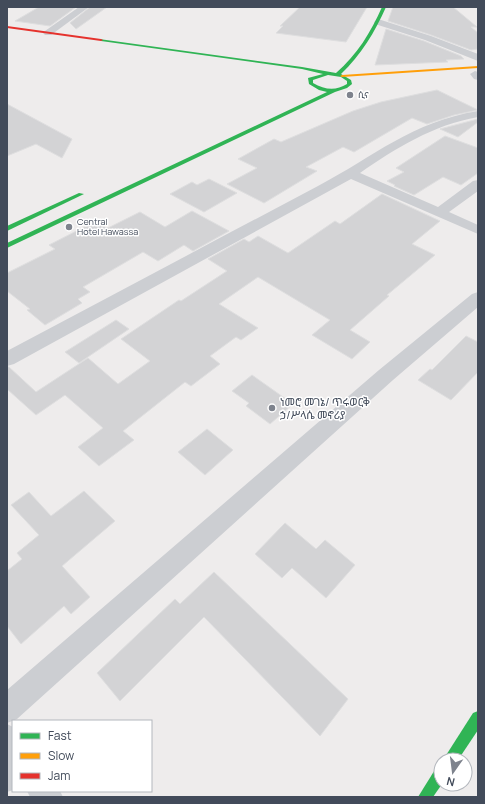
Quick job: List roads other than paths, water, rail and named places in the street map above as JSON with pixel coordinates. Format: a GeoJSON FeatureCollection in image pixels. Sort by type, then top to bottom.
{"type":"FeatureCollection","features":[{"type":"Feature","properties":{"kind":"main road"},"geometry":{"type":"LineString","coordinates":[[339,75],[352,60],[378,22],[384,7]]}},
{"type":"Feature","properties":{"kind":"main road"},"geometry":{"type":"LineString","coordinates":[[7,27],[267,63],[326,74],[477,73]]}},
{"type":"Feature","properties":{"kind":"main road"},"geometry":{"type":"LineString","coordinates":[[7,32],[238,64],[292,75],[310,87],[323,90],[335,90],[361,86]]}},
{"type":"Feature","properties":{"kind":"main road"},"geometry":{"type":"LineString","coordinates":[[390,82],[477,73]]}},
{"type":"Feature","properties":{"kind":"main road"},"geometry":{"type":"LineString","coordinates":[[310,87],[310,80],[316,76],[326,74]]}},
{"type":"Feature","properties":{"kind":"main road"},"geometry":{"type":"LineString","coordinates":[[339,75],[350,82],[348,87],[345,88]]}},
{"type":"Feature","properties":{"kind":"main road"},"geometry":{"type":"LineString","coordinates":[[7,246],[335,90]]}},
{"type":"Feature","properties":{"kind":"main road"},"geometry":{"type":"LineString","coordinates":[[7,229],[91,189]]}},
{"type":"Feature","properties":{"kind":"main road"},"geometry":{"type":"LineString","coordinates":[[455,752],[478,718]]}},
{"type":"Feature","properties":{"kind":"main road"},"geometry":{"type":"LineString","coordinates":[[425,797],[433,785]]}},
{"type":"Feature","properties":{"kind":"street"},"geometry":{"type":"LineString","coordinates":[[48,33],[85,7]]}},
{"type":"Feature","properties":{"kind":"street"},"geometry":{"type":"LineString","coordinates":[[378,22],[428,38],[478,58]]}},
{"type":"Feature","properties":{"kind":"street"},"geometry":{"type":"LineString","coordinates":[[7,359],[350,174],[367,162],[405,140],[442,121],[478,114]]}},
{"type":"Feature","properties":{"kind":"street"},"geometry":{"type":"LineString","coordinates":[[350,174],[478,230]]}},
{"type":"Feature","properties":{"kind":"street"},"geometry":{"type":"LineString","coordinates":[[439,213],[478,184]]}},
{"type":"Feature","properties":{"kind":"street"},"geometry":{"type":"LineString","coordinates":[[7,709],[386,375],[478,298]]}},
{"type":"Feature","properties":{"kind":"place","name":"ሲና"},"geometry":{"type":"Point","coordinates":[350,95]}},
{"type":"Feature","properties":{"kind":"place","name":"Central Hotel Hawassa"},"geometry":{"type":"Point","coordinates":[69,227]}},
{"type":"Feature","properties":{"kind":"place","name":"ነመሮ መገኔ/ ጥሩወርቅ ኃ/ሥላሴ መኖሪያ"},"geometry":{"type":"Point","coordinates":[272,408]}}]}
